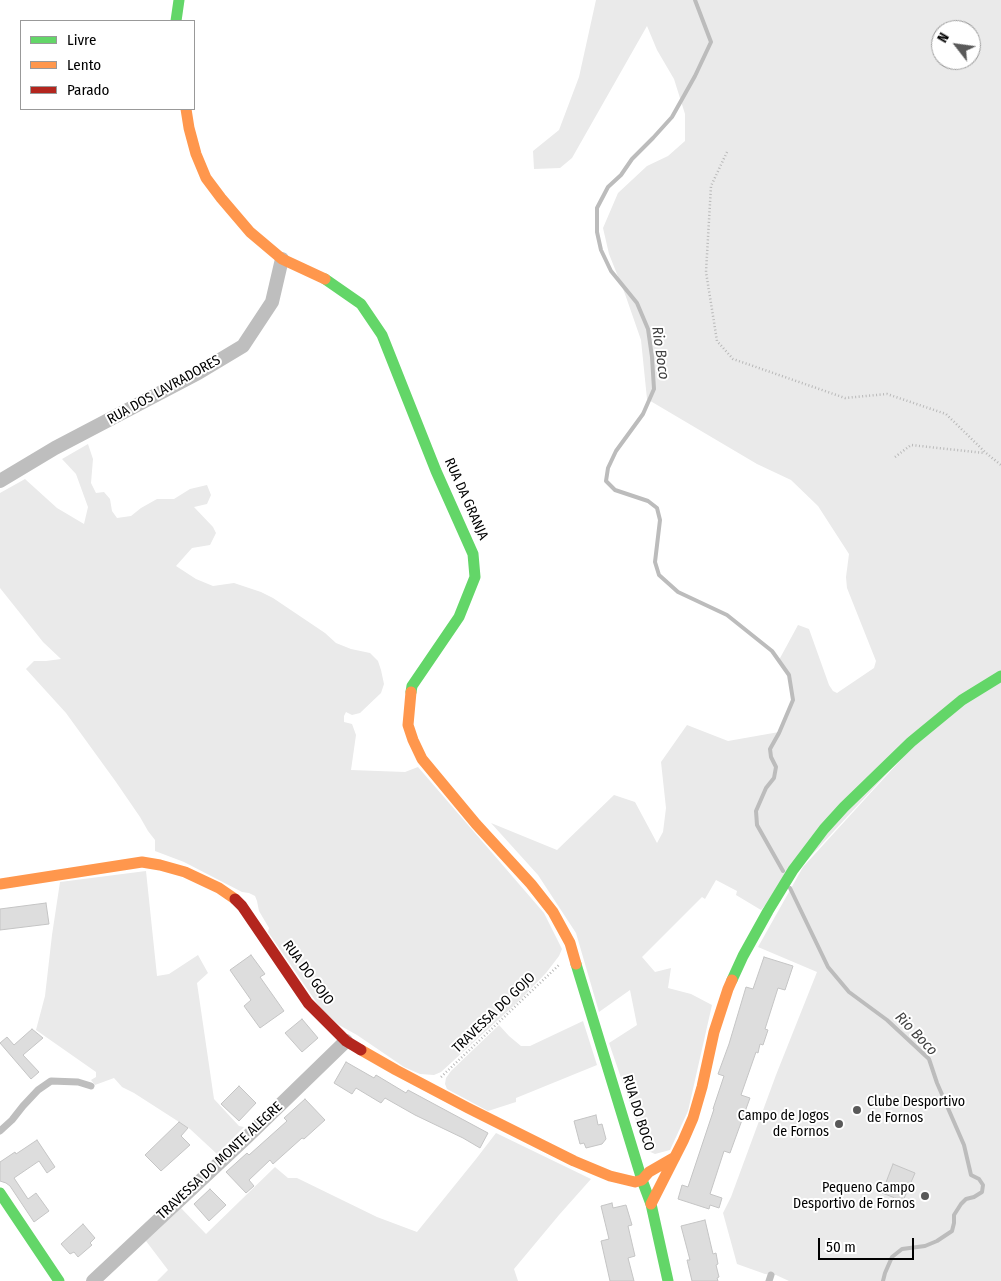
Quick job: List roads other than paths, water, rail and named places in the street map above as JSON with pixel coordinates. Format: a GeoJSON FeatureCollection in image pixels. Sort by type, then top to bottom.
{"type":"FeatureCollection","features":[{"type":"Feature","properties":{"kind":"street"},"geometry":{"type":"LineString","coordinates":[[176,20],[179,0]]}},
{"type":"Feature","properties":{"kind":"street","name":"RUA DA GRANJA"},"geometry":{"type":"LineString","coordinates":[[186,110],[196,154],[206,178],[250,232],[282,259],[329,281],[361,304],[382,335],[436,471],[473,554],[475,577],[459,617],[412,686],[408,725],[422,759],[476,824],[532,884],[553,912],[570,943],[574,955]]}},
{"type":"Feature","properties":{"kind":"street","name":"RUA DOS LAVRADORES"},"geometry":{"type":"LineString","coordinates":[[0,481],[55,448],[198,373],[244,346],[272,302],[282,259]]}},
{"type":"Feature","properties":{"kind":"street"},"geometry":{"type":"LineString","coordinates":[[651,1204],[693,1118],[714,1032],[728,989],[768,911],[793,870],[824,829],[860,790],[911,742],[962,700],[1001,676]]}},
{"type":"Feature","properties":{"kind":"street","name":"RUA DO GOJO"},"geometry":{"type":"LineString","coordinates":[[0,884],[142,862],[160,865],[199,878],[232,896],[242,906],[308,1003],[346,1042],[433,1090],[574,1161],[622,1180],[635,1182],[642,1180]]}},
{"type":"Feature","properties":{"kind":"street","name":"RUA DO BOCO"},"geometry":{"type":"LineString","coordinates":[[574,955],[642,1180],[651,1204],[668,1281]]}},
{"type":"Feature","properties":{"kind":"street","name":"TRAVESSA DO MONTE ALEGRE"},"geometry":{"type":"LineString","coordinates":[[93,1281],[346,1042]]}},
{"type":"Feature","properties":{"kind":"street"},"geometry":{"type":"LineString","coordinates":[[642,1180],[649,1172],[675,1157]]}},
{"type":"Feature","properties":{"kind":"street"},"geometry":{"type":"LineString","coordinates":[[0,1193],[59,1281]]}},
{"type":"Feature","properties":{"kind":"lane"},"geometry":{"type":"LineString","coordinates":[[0,1131],[38,1090],[51,1081],[78,1082],[91,1086]]}},
{"type":"Feature","properties":{"kind":"waterway","name":"Rio Boco"},"geometry":{"type":"LineString","coordinates":[[695,0],[711,42],[695,76],[672,117],[608,187],[597,208],[597,232],[601,250],[611,271],[637,303],[648,329],[654,389],[643,414],[616,451],[608,468],[606,481],[615,490],[648,501],[657,508],[660,520],[655,562],[659,575],[678,592],[727,615],[772,651],[789,675],[793,700],[770,749],[771,757],[776,767],[774,778],[766,788],[756,811],[757,825],[783,871]]}},
{"type":"Feature","properties":{"kind":"waterway","name":"Rio Boco"},"geometry":{"type":"LineString","coordinates":[[790,888],[828,967],[849,992],[887,1020],[929,1059],[937,1083],[964,1145],[971,1175],[979,1179],[983,1185],[982,1192],[966,1199],[961,1204],[954,1215],[952,1231],[925,1246],[902,1249],[892,1257],[883,1281]]}},
{"type":"Feature","properties":{"kind":"place","name":"Clube Desportivo de Fornos"},"geometry":{"type":"Point","coordinates":[857,1110]}},
{"type":"Feature","properties":{"kind":"place","name":"Campo de Jogos de Fornos"},"geometry":{"type":"Point","coordinates":[839,1124]}},
{"type":"Feature","properties":{"kind":"place","name":"Pequeno Campo Desportivo de Fornos"},"geometry":{"type":"Point","coordinates":[925,1196]}}]}
